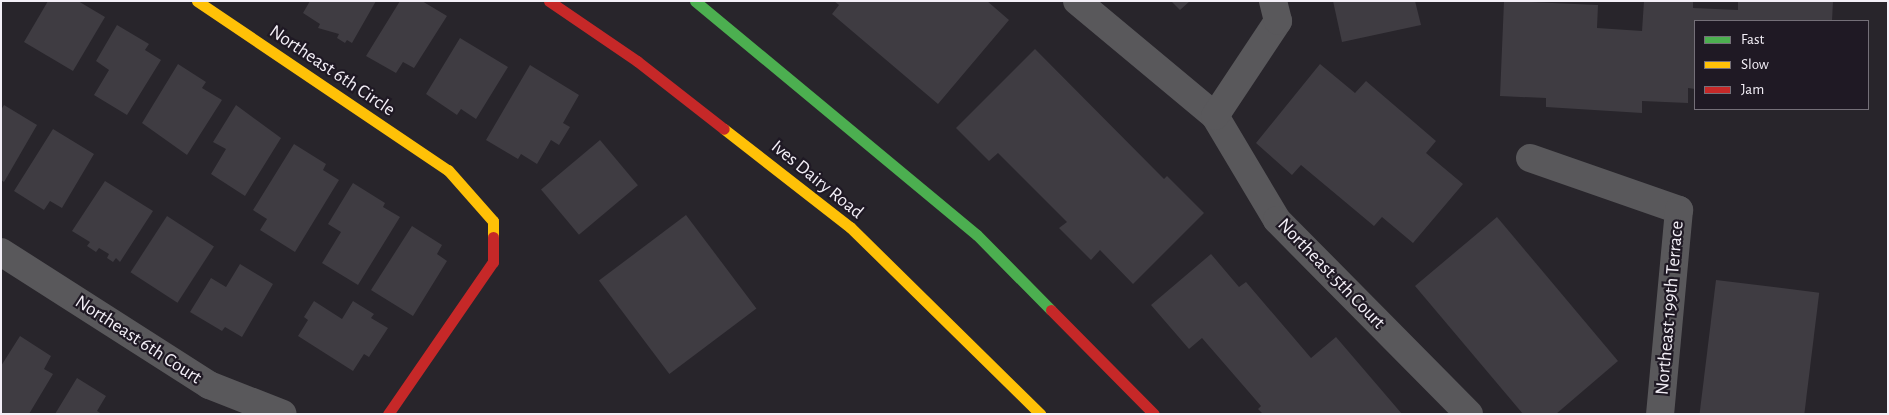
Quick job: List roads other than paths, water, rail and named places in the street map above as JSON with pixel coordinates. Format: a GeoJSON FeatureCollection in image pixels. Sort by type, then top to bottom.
{"type":"FeatureCollection","features":[{"type":"Feature","properties":{"kind":"main road","name":"Northeast 6th Circle"},"geometry":{"type":"LineString","coordinates":[[197,1],[448,170],[493,221],[494,262],[388,414]]}},
{"type":"Feature","properties":{"kind":"main road","name":"Ives Dairy Road"},"geometry":{"type":"LineString","coordinates":[[549,1],[637,61],[850,227],[1040,414]]}},
{"type":"Feature","properties":{"kind":"main road"},"geometry":{"type":"LineString","coordinates":[[695,1],[977,235],[1154,414]]}},
{"type":"Feature","properties":{"kind":"street","name":"Northeast 5th Court"},"geometry":{"type":"LineString","coordinates":[[1077,1],[1215,116],[1277,220],[1470,414]]}},
{"type":"Feature","properties":{"kind":"street"},"geometry":{"type":"LineString","coordinates":[[1215,116],[1278,21],[1273,1]]}},
{"type":"Feature","properties":{"kind":"street","name":"Northeast 199th Terrace"},"geometry":{"type":"LineString","coordinates":[[1530,158],[1679,210],[1660,414]]}},
{"type":"Feature","properties":{"kind":"street","name":"Northeast 6th Court"},"geometry":{"type":"LineString","coordinates":[[1,252],[209,385],[283,414]]}}]}
